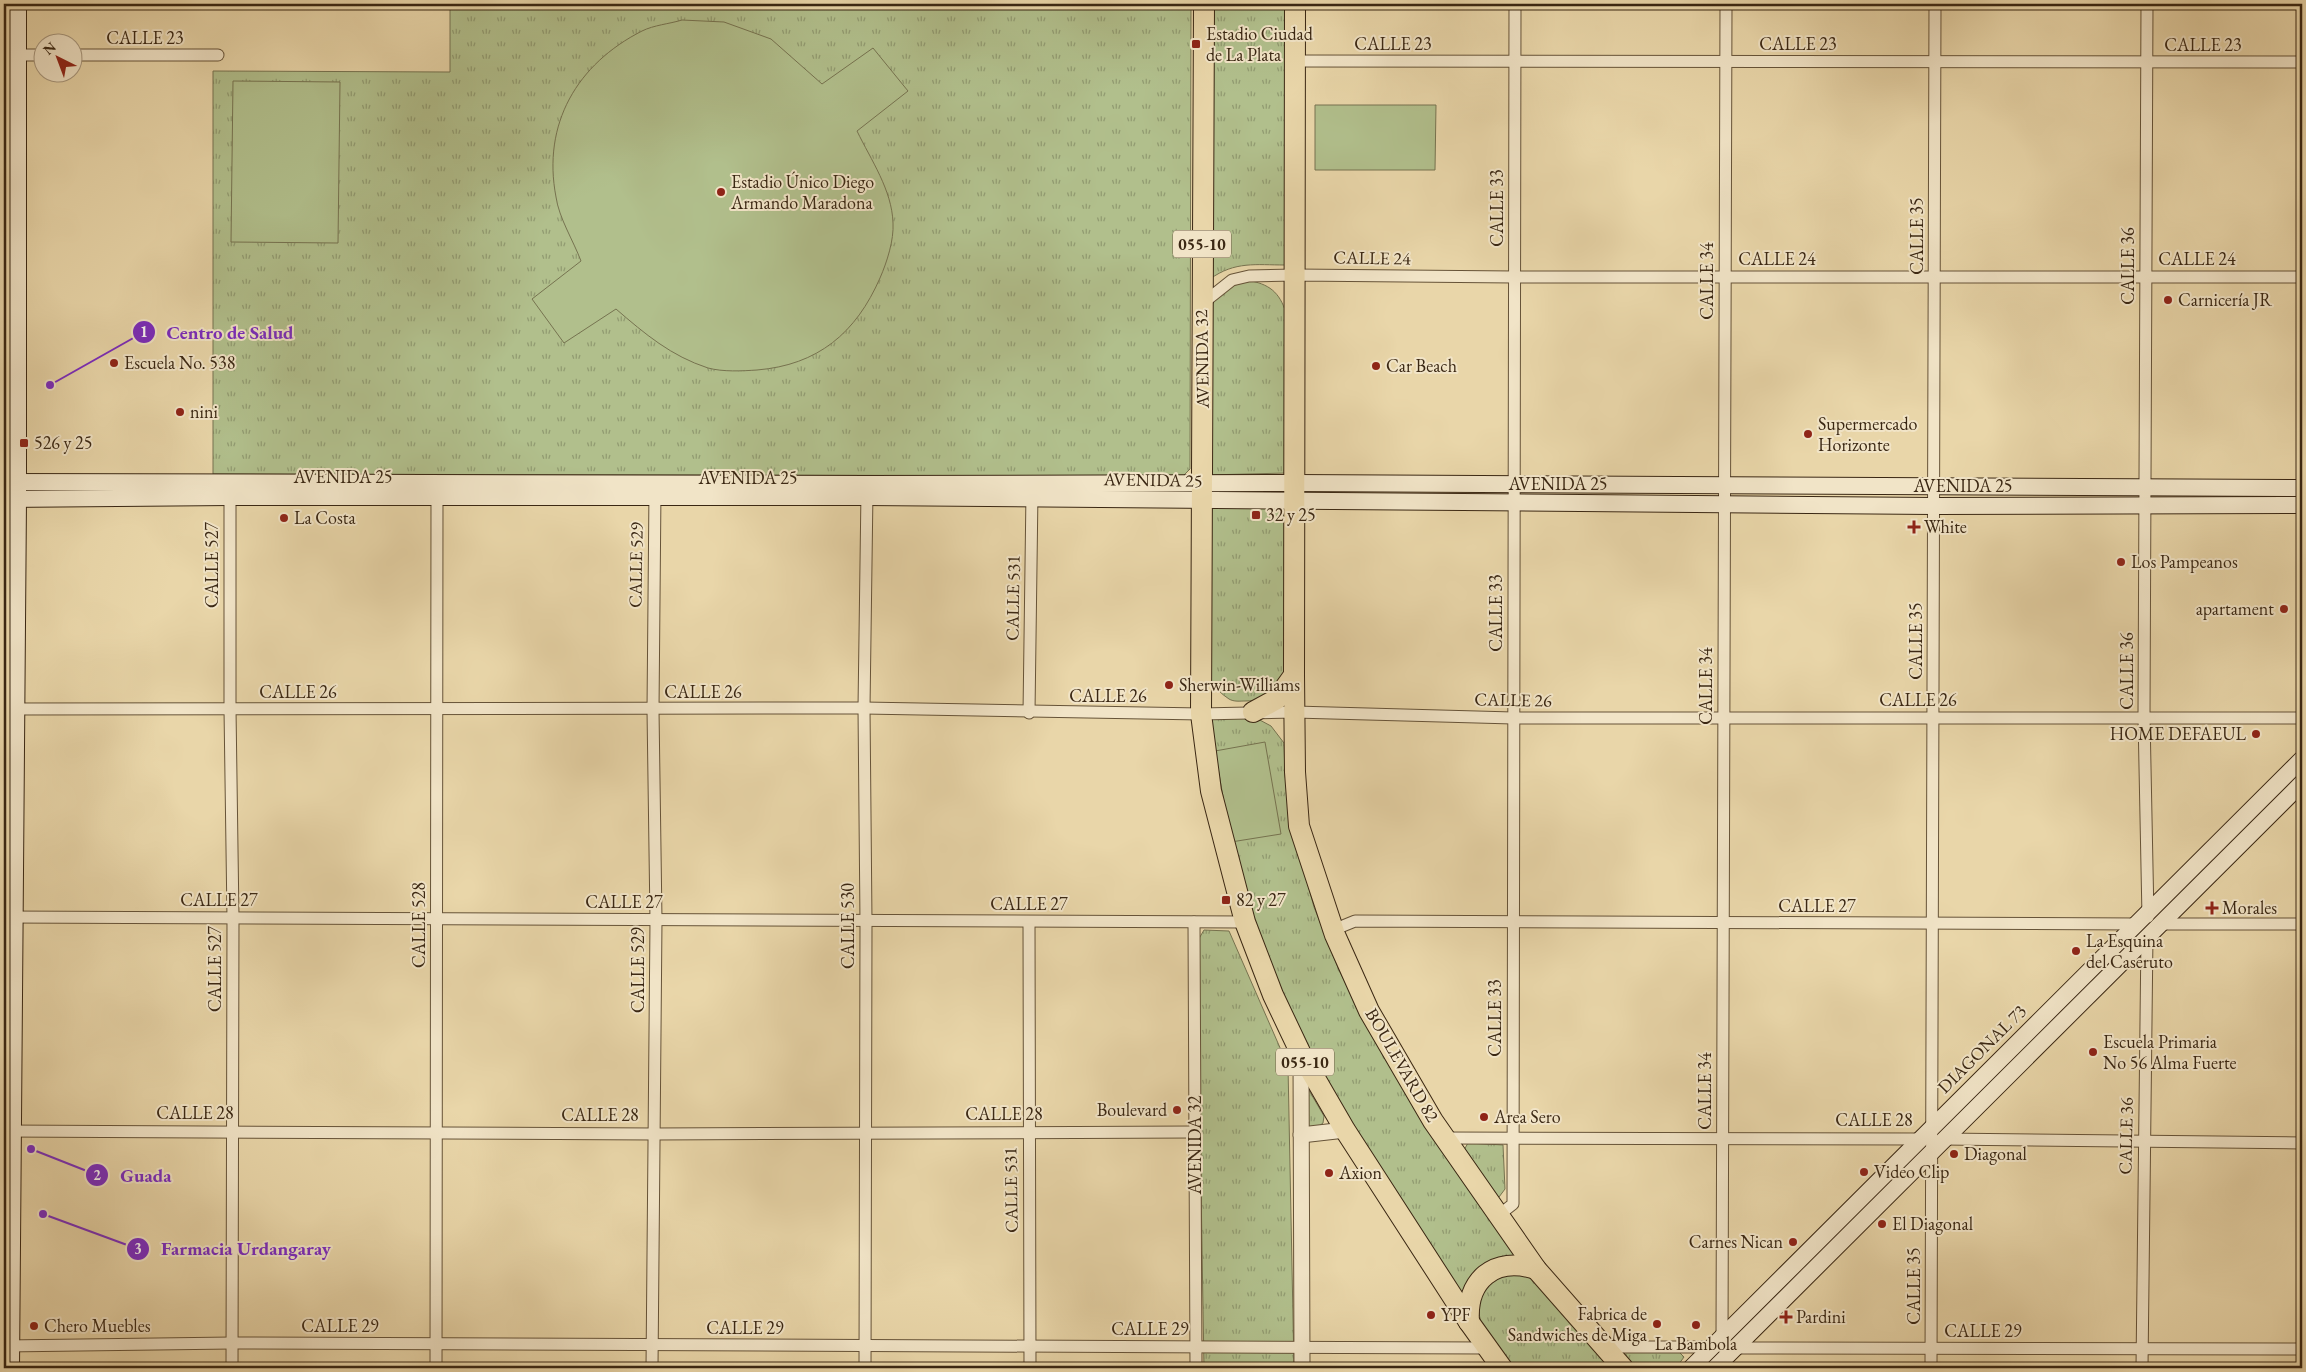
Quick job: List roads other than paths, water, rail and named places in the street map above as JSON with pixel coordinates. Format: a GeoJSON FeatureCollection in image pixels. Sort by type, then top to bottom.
{"type":"FeatureCollection","features":[{"type":"Feature","properties":{"kind":"highway","name":"AVENIDA 32"},"geometry":{"type":"LineString","coordinates":[[1201,714],[1204,492],[1202,305],[1204,4]]}},
{"type":"Feature","properties":{"kind":"highway"},"geometry":{"type":"LineString","coordinates":[[1295,4],[1295,712]]}},
{"type":"Feature","properties":{"kind":"highway"},"geometry":{"type":"LineString","coordinates":[[1253,712],[1277,700],[1294,675]]}},
{"type":"Feature","properties":{"kind":"highway","name":"BOULEVARD 82"},"geometry":{"type":"LineString","coordinates":[[1295,712],[1295,772],[1299,826],[1333,930],[1369,1011],[1445,1138],[1536,1269],[1622,1368]]}},
{"type":"Feature","properties":{"kind":"highway","name":"055-10"},"geometry":{"type":"LineString","coordinates":[[1201,714],[1211,791],[1245,922],[1273,994],[1301,1054],[1345,1130],[1469,1322],[1502,1368]]}},
{"type":"Feature","properties":{"kind":"highway"},"geometry":{"type":"LineString","coordinates":[[1469,1322],[1468,1308],[1471,1295],[1477,1284],[1486,1274],[1510,1264],[1536,1269]]}},
{"type":"Feature","properties":{"kind":"main road"},"geometry":{"type":"LineString","coordinates":[[11,1368],[8,1346],[8,1131],[11,55],[18,4]]}},
{"type":"Feature","properties":{"kind":"main road","name":"AVENIDA 25"},"geometry":{"type":"LineString","coordinates":[[10,482],[230,489],[1204,492],[1295,492],[1514,484],[1934,488],[2302,488]]}},
{"type":"Feature","properties":{"kind":"main road","name":"AVENIDA 25"},"geometry":{"type":"LineString","coordinates":[[11,499],[230,489]]}},
{"type":"Feature","properties":{"kind":"main road","name":"AVENIDA 25"},"geometry":{"type":"LineString","coordinates":[[1295,492],[1514,503],[2302,506]]}},
{"type":"Feature","properties":{"kind":"main road","name":"DIAGONAL 73"},"geometry":{"type":"LineString","coordinates":[[2148,925],[2302,759]]}},
{"type":"Feature","properties":{"kind":"main road","name":"DIAGONAL 73"},"geometry":{"type":"LineString","coordinates":[[1691,1368],[1721,1354],[2148,925],[2302,783]]}},
{"type":"Feature","properties":{"kind":"street","name":"CALLE 33"},"geometry":{"type":"LineString","coordinates":[[1499,1215],[1513,1204],[1511,1138],[1515,4]]}},
{"type":"Feature","properties":{"kind":"street","name":"CALLE 34"},"geometry":{"type":"LineString","coordinates":[[1721,1354],[1726,4]]}},
{"type":"Feature","properties":{"kind":"street","name":"CALLE 35"},"geometry":{"type":"LineString","coordinates":[[1931,1368],[1935,4]]}},
{"type":"Feature","properties":{"kind":"street","name":"CALLE 36"},"geometry":{"type":"LineString","coordinates":[[2142,1368],[2143,1143],[2148,925],[2144,717],[2147,4]]}},
{"type":"Feature","properties":{"kind":"street"},"geometry":{"type":"LineString","coordinates":[[11,55],[32,55]]}},
{"type":"Feature","properties":{"kind":"street","name":"CALLE 23"},"geometry":{"type":"LineString","coordinates":[[82,55],[218,55]]}},
{"type":"Feature","properties":{"kind":"street","name":"CALLE 23"},"geometry":{"type":"LineString","coordinates":[[1294,61],[2302,62]]}},
{"type":"Feature","properties":{"kind":"street","name":"CALLE 24"},"geometry":{"type":"LineString","coordinates":[[1202,305],[1232,280],[1249,276],[2302,277]]}},
{"type":"Feature","properties":{"kind":"street","name":"CALLE 527"},"geometry":{"type":"LineString","coordinates":[[230,489],[230,709],[233,918],[231,1132],[232,1368]]}},
{"type":"Feature","properties":{"kind":"street","name":"CALLE 528"},"geometry":{"type":"LineString","coordinates":[[436,1368],[437,489]]}},
{"type":"Feature","properties":{"kind":"street","name":"CALLE 529"},"geometry":{"type":"LineString","coordinates":[[652,1368],[656,920],[653,710],[655,490]]}},
{"type":"Feature","properties":{"kind":"street","name":"CALLE 530"},"geometry":{"type":"LineString","coordinates":[[865,1368],[864,1133],[866,921],[864,708],[867,491]]}},
{"type":"Feature","properties":{"kind":"street","name":"CALLE 531"},"geometry":{"type":"LineString","coordinates":[[1029,713],[1033,491]]}},
{"type":"Feature","properties":{"kind":"street","name":"CALLE 26"},"geometry":{"type":"LineString","coordinates":[[10,709],[653,710],[864,708],[1029,713],[1201,714],[1295,712],[1513,718],[2302,718]]}},
{"type":"Feature","properties":{"kind":"street","name":"CALLE 27"},"geometry":{"type":"LineString","coordinates":[[9,917],[1245,922]]}},
{"type":"Feature","properties":{"kind":"street","name":"CALLE 27"},"geometry":{"type":"LineString","coordinates":[[1333,930],[1355,921],[2302,924]]}},
{"type":"Feature","properties":{"kind":"street","name":"CALLE 531"},"geometry":{"type":"LineString","coordinates":[[1028,922],[1030,1368]]}},
{"type":"Feature","properties":{"kind":"street","name":"AVENIDA 32"},"geometry":{"type":"LineString","coordinates":[[1194,922],[1196,1368]]}},
{"type":"Feature","properties":{"kind":"street"},"geometry":{"type":"LineString","coordinates":[[1301,1054],[1302,1368]]}},
{"type":"Feature","properties":{"kind":"street"},"geometry":{"type":"LineString","coordinates":[[1300,1135],[1345,1130]]}},
{"type":"Feature","properties":{"kind":"street","name":"CALLE 28"},"geometry":{"type":"LineString","coordinates":[[8,1131],[654,1134],[1195,1132]]}},
{"type":"Feature","properties":{"kind":"street","name":"CALLE 28"},"geometry":{"type":"LineString","coordinates":[[1445,1138],[1933,1139],[2143,1143],[2302,1143]]}},
{"type":"Feature","properties":{"kind":"street","name":"CALLE 29"},"geometry":{"type":"LineString","coordinates":[[8,1346],[232,1343],[1487,1348]]}},
{"type":"Feature","properties":{"kind":"street","name":"CALLE 29"},"geometry":{"type":"LineString","coordinates":[[1603,1347],[1721,1354],[1932,1348],[2302,1349]]}},
{"type":"Feature","properties":{"kind":"place","name":"Estadio Ciudad de La Plata"},"geometry":{"type":"Point","coordinates":[1196,44]}},
{"type":"Feature","properties":{"kind":"place","name":"Estadio Único Diego Armando Maradona"},"geometry":{"type":"Point","coordinates":[721,192]}},
{"type":"Feature","properties":{"kind":"place","name":"Carnicería JR"},"geometry":{"type":"Point","coordinates":[2168,300]}},
{"type":"Feature","properties":{"kind":"place","name":"Escuela No. 538"},"geometry":{"type":"Point","coordinates":[114,363]}},
{"type":"Feature","properties":{"kind":"place","name":"Car Beach"},"geometry":{"type":"Point","coordinates":[1376,366]}},
{"type":"Feature","properties":{"kind":"place","name":"Centro de Salud"},"geometry":{"type":"Point","coordinates":[50,385]}},
{"type":"Feature","properties":{"kind":"place","name":"nini"},"geometry":{"type":"Point","coordinates":[180,412]}},
{"type":"Feature","properties":{"kind":"place","name":"Supermercado Horizonte"},"geometry":{"type":"Point","coordinates":[1808,434]}},
{"type":"Feature","properties":{"kind":"place","name":"526 y 25"},"geometry":{"type":"Point","coordinates":[24,443]}},
{"type":"Feature","properties":{"kind":"place","name":"32 y 25"},"geometry":{"type":"Point","coordinates":[1256,515]}},
{"type":"Feature","properties":{"kind":"place","name":"La Costa"},"geometry":{"type":"Point","coordinates":[284,518]}},
{"type":"Feature","properties":{"kind":"place","name":"White"},"geometry":{"type":"Point","coordinates":[1914,527]}},
{"type":"Feature","properties":{"kind":"place","name":"Los Pampeanos"},"geometry":{"type":"Point","coordinates":[2121,562]}},
{"type":"Feature","properties":{"kind":"place","name":"apartament"},"geometry":{"type":"Point","coordinates":[2284,609]}},
{"type":"Feature","properties":{"kind":"place","name":"Sherwin-Williams"},"geometry":{"type":"Point","coordinates":[1169,685]}},
{"type":"Feature","properties":{"kind":"place","name":"HOME DEFAEUL"},"geometry":{"type":"Point","coordinates":[2256,734]}},
{"type":"Feature","properties":{"kind":"place","name":"82 y 27"},"geometry":{"type":"Point","coordinates":[1226,900]}},
{"type":"Feature","properties":{"kind":"place","name":"Morales"},"geometry":{"type":"Point","coordinates":[2212,908]}},
{"type":"Feature","properties":{"kind":"place","name":"La Esquina del Caseruto"},"geometry":{"type":"Point","coordinates":[2076,951]}},
{"type":"Feature","properties":{"kind":"place","name":"Escuela Primaria No 56 Alma Fuerte"},"geometry":{"type":"Point","coordinates":[2093,1052]}},
{"type":"Feature","properties":{"kind":"place","name":"Boulevard"},"geometry":{"type":"Point","coordinates":[1177,1110]}},
{"type":"Feature","properties":{"kind":"place","name":"Area Sero"},"geometry":{"type":"Point","coordinates":[1484,1117]}},
{"type":"Feature","properties":{"kind":"place","name":"Guada"},"geometry":{"type":"Point","coordinates":[31,1149]}},
{"type":"Feature","properties":{"kind":"place","name":"Diagonal"},"geometry":{"type":"Point","coordinates":[1954,1154]}},
{"type":"Feature","properties":{"kind":"place","name":"Video Clip"},"geometry":{"type":"Point","coordinates":[1864,1172]}},
{"type":"Feature","properties":{"kind":"place","name":"Axion"},"geometry":{"type":"Point","coordinates":[1329,1173]}},
{"type":"Feature","properties":{"kind":"place","name":"Farmacia Urdangaray"},"geometry":{"type":"Point","coordinates":[43,1214]}},
{"type":"Feature","properties":{"kind":"place","name":"El Diagonal"},"geometry":{"type":"Point","coordinates":[1882,1224]}},
{"type":"Feature","properties":{"kind":"place","name":"Carnes Nican"},"geometry":{"type":"Point","coordinates":[1793,1242]}},
{"type":"Feature","properties":{"kind":"place","name":"YPF"},"geometry":{"type":"Point","coordinates":[1431,1315]}},
{"type":"Feature","properties":{"kind":"place","name":"Pardini"},"geometry":{"type":"Point","coordinates":[1786,1317]}},
{"type":"Feature","properties":{"kind":"place","name":"Fabrica de Sandwiches de Miga"},"geometry":{"type":"Point","coordinates":[1657,1324]}},
{"type":"Feature","properties":{"kind":"place","name":"La Bambola"},"geometry":{"type":"Point","coordinates":[1696,1325]}},
{"type":"Feature","properties":{"kind":"place","name":"Chero Muebles"},"geometry":{"type":"Point","coordinates":[34,1326]}}]}
